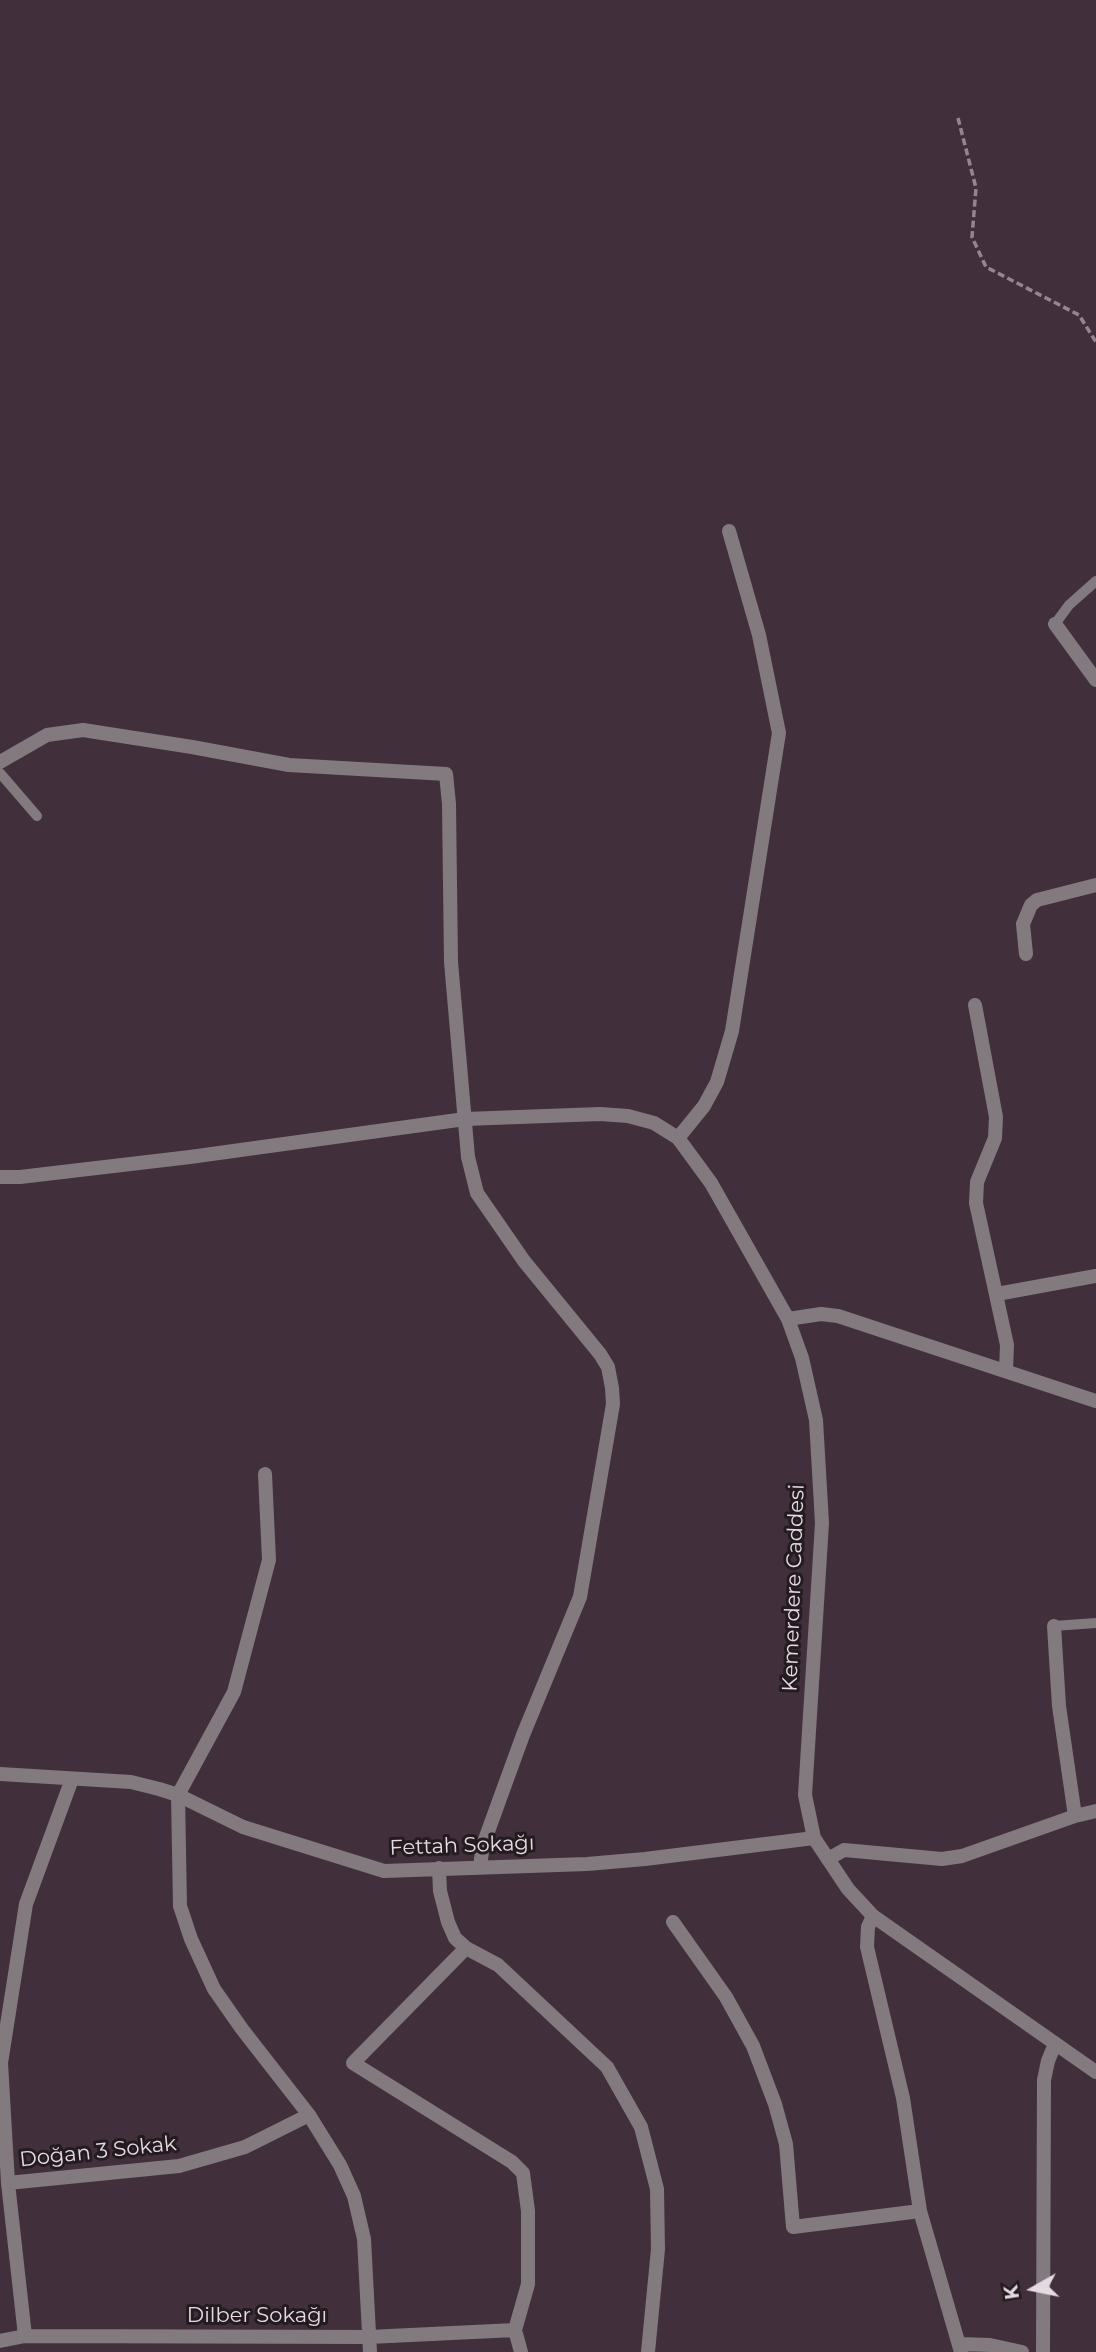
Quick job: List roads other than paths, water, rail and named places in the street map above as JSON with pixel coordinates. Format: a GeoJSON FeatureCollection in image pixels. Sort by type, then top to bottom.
{"type":"FeatureCollection","features":[{"type":"Feature","properties":{"kind":"street"},"geometry":{"type":"LineString","coordinates":[[678,1138],[704,1107],[717,1082],[732,1031],[779,733],[759,635],[729,531]]}},
{"type":"Feature","properties":{"kind":"street"},"geometry":{"type":"LineString","coordinates":[[1055,624],[1096,680]]}},
{"type":"Feature","properties":{"kind":"street"},"geometry":{"type":"LineString","coordinates":[[0,762],[47,735],[83,730],[289,765],[446,774],[449,804],[451,962],[468,1157],[477,1193],[524,1261],[608,1367],[612,1404],[580,1597],[523,1735],[483,1845],[480,1866]]}},
{"type":"Feature","properties":{"kind":"street"},"geometry":{"type":"LineString","coordinates":[[1026,954],[1023,924],[1031,905],[1037,900],[1096,885]]}},
{"type":"Feature","properties":{"kind":"street"},"geometry":{"type":"LineString","coordinates":[[975,1005],[996,1117],[995,1138],[977,1182],[976,1203],[1007,1345],[1006,1370]]}},
{"type":"Feature","properties":{"kind":"street","name":"Kemerdere Caddesi"},"geometry":{"type":"LineString","coordinates":[[0,1177],[190,1157],[466,1119],[628,1115],[654,1123],[678,1138],[711,1183],[789,1319],[802,1358],[817,1420],[822,1523],[805,1795],[814,1838],[848,1889],[873,1916],[1096,2072]]}},
{"type":"Feature","properties":{"kind":"street"},"geometry":{"type":"LineString","coordinates":[[997,1294],[1096,1276]]}},
{"type":"Feature","properties":{"kind":"street"},"geometry":{"type":"LineString","coordinates":[[789,1319],[821,1314],[838,1316],[1096,1401]]}},
{"type":"Feature","properties":{"kind":"street"},"geometry":{"type":"LineString","coordinates":[[265,1474],[269,1560],[234,1692],[178,1795],[180,1906],[214,1989],[309,2115],[340,2165],[354,2196],[364,2239],[370,2352]]}},
{"type":"Feature","properties":{"kind":"street"},"geometry":{"type":"LineString","coordinates":[[1054,1626],[1059,1706],[1075,1816]]}},
{"type":"Feature","properties":{"kind":"street","name":"Fettah Sokağı"},"geometry":{"type":"LineString","coordinates":[[0,1774],[131,1782],[178,1795],[243,1827],[384,1871],[645,1860],[814,1838]]}},
{"type":"Feature","properties":{"kind":"street"},"geometry":{"type":"LineString","coordinates":[[25,2336],[8,2183],[1,2061],[26,1904],[72,1779]]}},
{"type":"Feature","properties":{"kind":"street"},"geometry":{"type":"LineString","coordinates":[[828,1859],[844,1850],[942,1860],[962,1856],[1096,1811]]}},
{"type":"Feature","properties":{"kind":"street"},"geometry":{"type":"LineString","coordinates":[[439,1868],[440,1891],[455,1938],[466,1948],[498,1965],[607,2067],[640,2127],[657,2189],[658,2249],[648,2352]]}},
{"type":"Feature","properties":{"kind":"street"},"geometry":{"type":"LineString","coordinates":[[873,1916],[868,1927],[867,1947],[903,2098],[920,2211],[960,2348],[990,2345],[1022,2352]]}},
{"type":"Feature","properties":{"kind":"street"},"geometry":{"type":"LineString","coordinates":[[673,1922],[726,1997],[753,2046],[775,2104],[786,2144],[793,2227],[920,2211]]}},
{"type":"Feature","properties":{"kind":"street"},"geometry":{"type":"LineString","coordinates":[[466,1948],[353,2063],[512,2162],[523,2173],[528,2211],[528,2284],[515,2330],[521,2352]]}},
{"type":"Feature","properties":{"kind":"street"},"geometry":{"type":"LineString","coordinates":[[1043,2352],[1044,2080],[1055,2044]]}},
{"type":"Feature","properties":{"kind":"street","name":"Doğan 3 Sokak"},"geometry":{"type":"LineString","coordinates":[[8,2183],[179,2166],[245,2147],[309,2115]]}},
{"type":"Feature","properties":{"kind":"street","name":"Dilber Sokağı"},"geometry":{"type":"LineString","coordinates":[[0,2341],[25,2336],[144,2344],[515,2330]]}},
{"type":"Feature","properties":{"kind":"lane"},"geometry":{"type":"LineString","coordinates":[[1055,624],[1069,605],[1096,580]]}},
{"type":"Feature","properties":{"kind":"lane"},"geometry":{"type":"LineString","coordinates":[[0,773],[37,816]]}},
{"type":"Feature","properties":{"kind":"lane"},"geometry":{"type":"LineString","coordinates":[[1054,1626],[1096,1623]]}}]}
